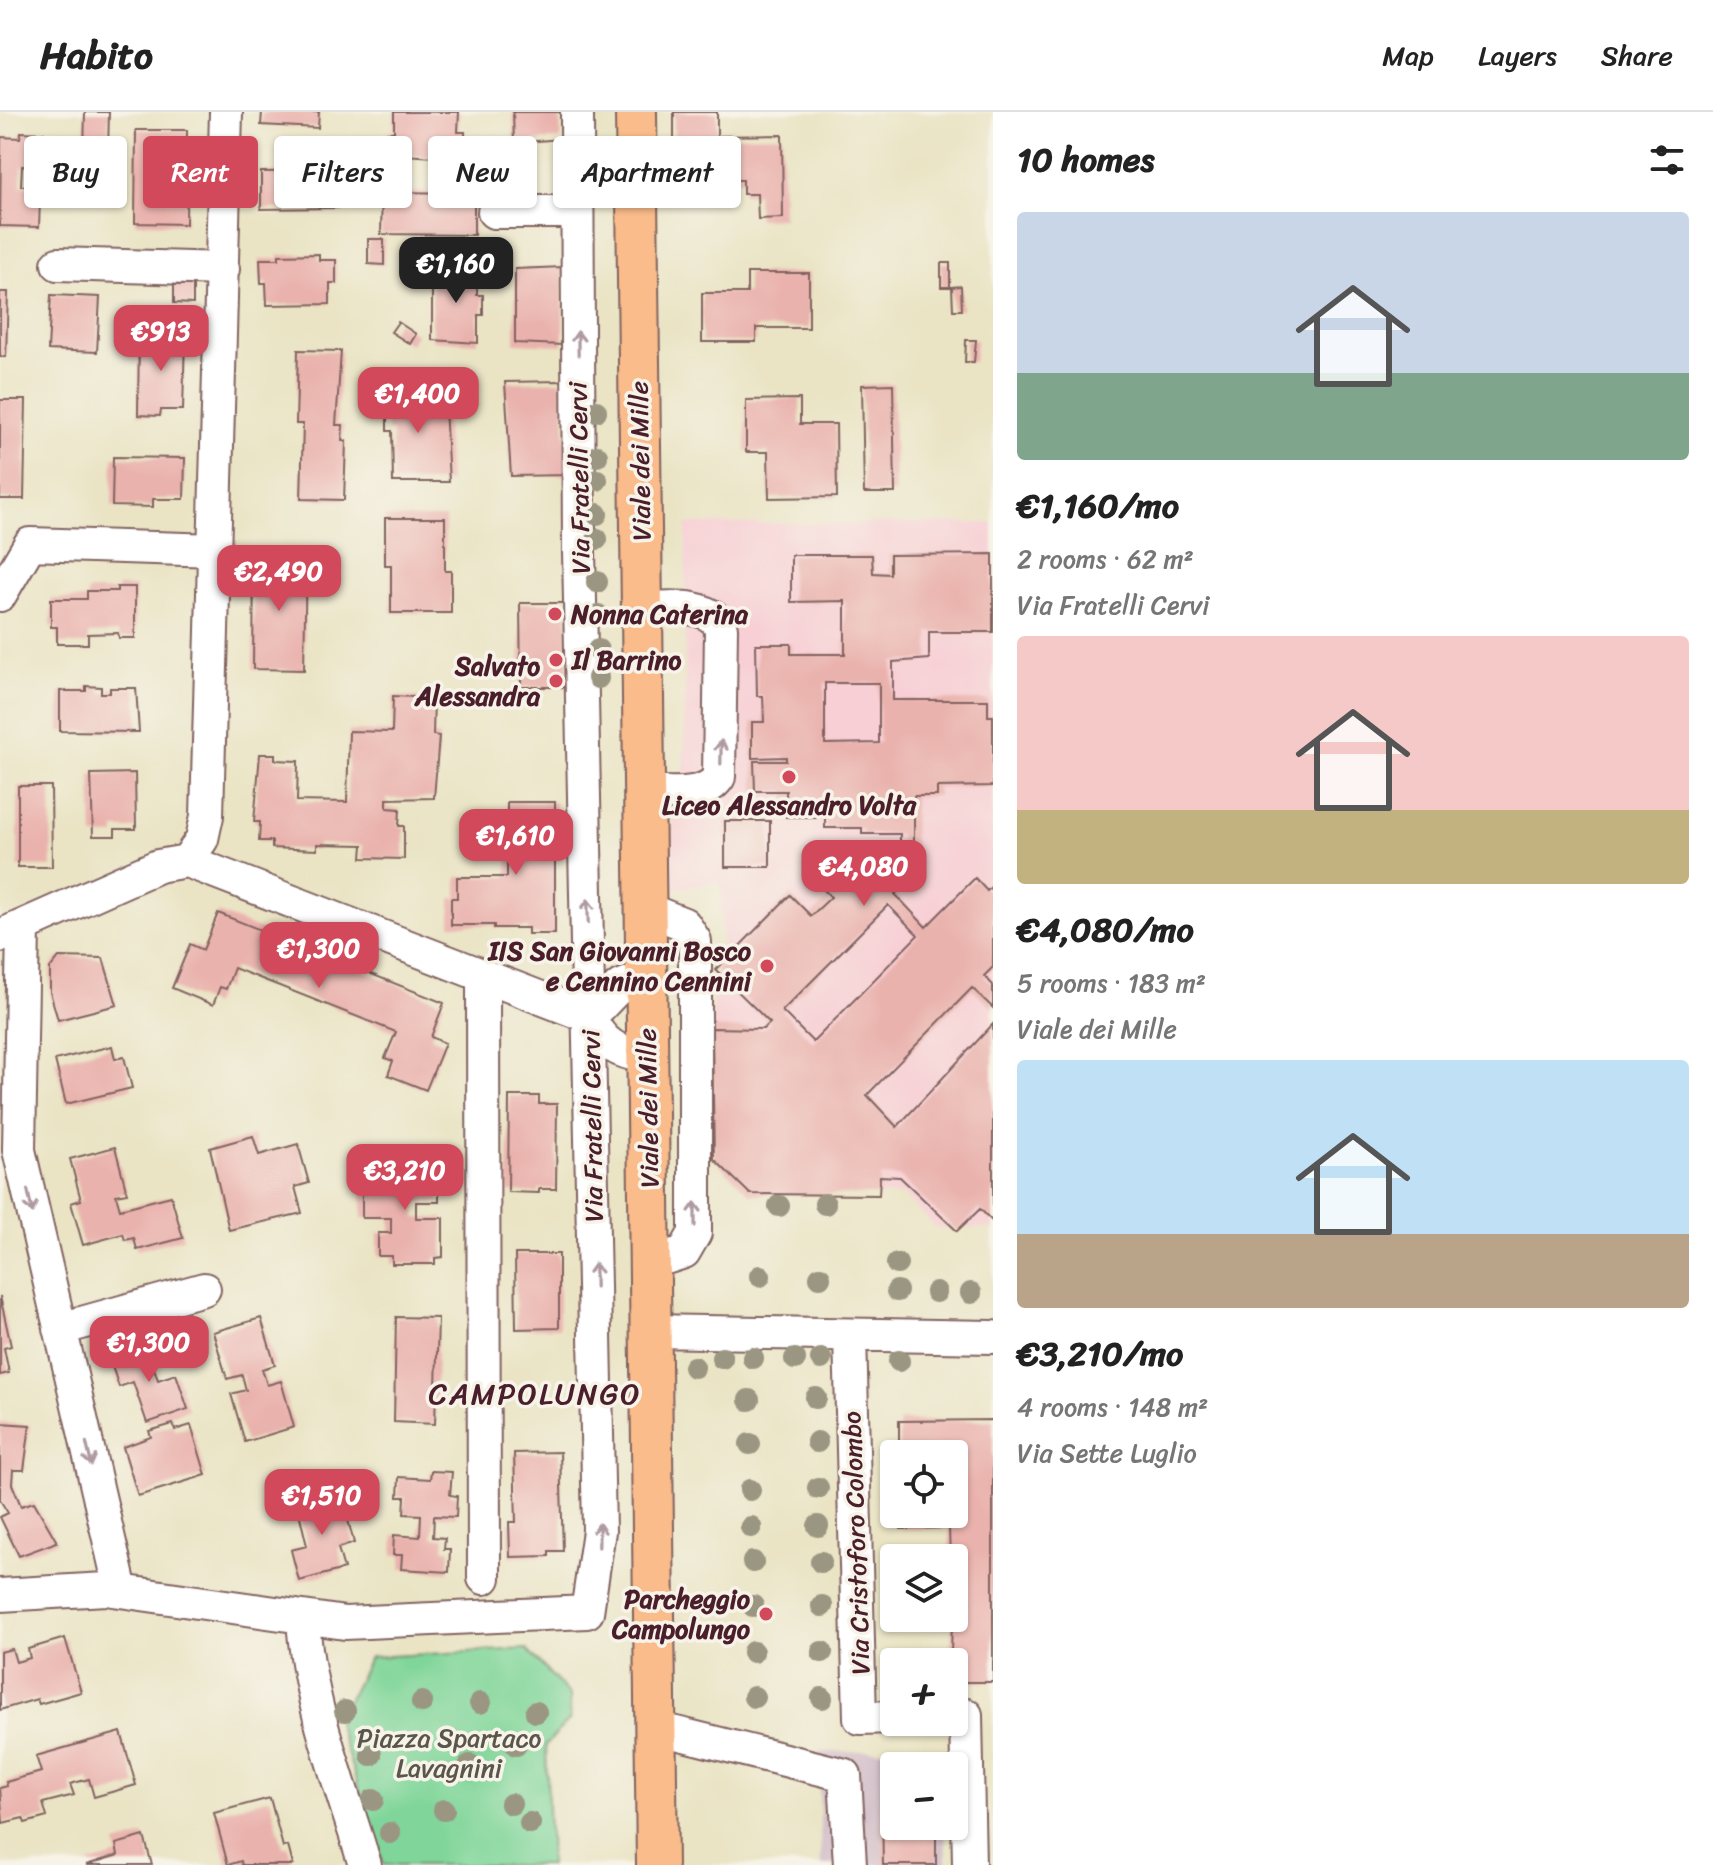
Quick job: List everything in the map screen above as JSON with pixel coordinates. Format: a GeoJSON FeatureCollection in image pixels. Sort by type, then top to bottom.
{"type":"FeatureCollection","features":[{"type":"Feature","properties":{"kind":"main road","name":"Viale dei Mille"},"geometry":{"type":"LineString","coordinates":[[636,112],[657,1865]]}},
{"type":"Feature","properties":{"kind":"street"},"geometry":{"type":"LineString","coordinates":[[187,861],[202,839],[207,816],[226,112]]}},
{"type":"Feature","properties":{"kind":"street","name":"Via Fratelli Cervi"},"geometry":{"type":"LineString","coordinates":[[303,1619],[381,1622],[587,1612],[599,1539],[579,551],[577,112]]}},
{"type":"Feature","properties":{"kind":"street"},"geometry":{"type":"LineString","coordinates":[[494,212],[576,212]]}},
{"type":"Feature","properties":{"kind":"street"},"geometry":{"type":"LineString","coordinates":[[58,264],[223,269]]}},
{"type":"Feature","properties":{"kind":"street"},"geometry":{"type":"LineString","coordinates":[[0,595],[30,544],[216,550]]}},
{"type":"Feature","properties":{"kind":"street"},"geometry":{"type":"LineString","coordinates":[[642,608],[704,612],[717,620],[721,628],[719,777],[712,786],[699,791],[644,793]]}},
{"type":"Feature","properties":{"kind":"street"},"geometry":{"type":"LineString","coordinates":[[121,1591],[18,1138],[12,932],[149,870],[187,861],[590,1017],[611,1047],[626,1054],[647,1057]]}},
{"type":"Feature","properties":{"kind":"street"},"geometry":{"type":"LineString","coordinates":[[646,909],[684,924],[695,941],[695,1233],[689,1247],[677,1256],[650,1263]]}},
{"type":"Feature","properties":{"kind":"street"},"geometry":{"type":"LineString","coordinates":[[483,975],[484,1578]]}},
{"type":"Feature","properties":{"kind":"street"},"geometry":{"type":"LineString","coordinates":[[590,1017],[619,987],[646,976]]}},
{"type":"Feature","properties":{"kind":"street"},"geometry":{"type":"LineString","coordinates":[[60,1329],[204,1289]]}},
{"type":"Feature","properties":{"kind":"street"},"geometry":{"type":"LineString","coordinates":[[651,1331],[993,1337]]}},
{"type":"Feature","properties":{"kind":"street","name":"Via Cristoforo Colombo"},"geometry":{"type":"LineString","coordinates":[[850,1335],[860,1718],[880,1717]]}},
{"type":"Feature","properties":{"kind":"street"},"geometry":{"type":"LineString","coordinates":[[0,1595],[75,1589],[121,1591],[303,1619],[307,1658],[319,1708],[365,1865]]}},
{"type":"Feature","properties":{"kind":"street"},"geometry":{"type":"LineString","coordinates":[[969,1865],[971,1715]]}},
{"type":"Feature","properties":{"kind":"street"},"geometry":{"type":"LineString","coordinates":[[656,1728],[845,1775],[850,1865]]}},
{"type":"Feature","properties":{"kind":"shaded area"},"geometry":{"type":"Polygon","coordinates":[[[993,523],[993,1228],[936,1228],[903,1195],[750,1194],[714,1159],[712,1028],[714,975],[722,949],[720,882],[671,889],[672,822],[684,811],[686,524],[993,523]]]}},
{"type":"Feature","properties":{"kind":"shaded area"},"geometry":{"type":"Polygon","coordinates":[[[943,1749],[943,1752],[880,1752],[880,1840],[945,1840],[946,1865],[821,1865],[818,1752],[943,1749]]]}},
{"type":"Feature","properties":{"kind":"green space","name":"Piazza Spartaco Lavagnini"},"geometry":{"type":"Polygon","coordinates":[[[526,1649],[570,1695],[570,1719],[546,1745],[550,1865],[384,1865],[337,1722],[370,1657],[526,1649]]]}},
{"type":"Feature","properties":{"kind":"building"},"geometry":{"type":"Polygon","coordinates":[[[85,112],[109,112],[108,136],[84,136],[85,112]]]}},
{"type":"Feature","properties":{"kind":"building"},"geometry":{"type":"Polygon","coordinates":[[[262,112],[319,112],[318,128],[261,125],[262,112]]]}},
{"type":"Feature","properties":{"kind":"building"},"geometry":{"type":"Polygon","coordinates":[[[394,112],[459,112],[458,132],[465,132],[465,136],[428,136],[428,157],[412,156],[412,136],[388,136],[388,132],[394,132],[394,112]]]}},
{"type":"Feature","properties":{"kind":"building"},"geometry":{"type":"Polygon","coordinates":[[[513,112],[560,112],[561,136],[537,141],[537,136],[514,136],[513,112]]]}},
{"type":"Feature","properties":{"kind":"building"},"geometry":{"type":"Polygon","coordinates":[[[674,112],[717,112],[717,136],[674,136],[674,112]]]}},
{"type":"Feature","properties":{"kind":"building"},"geometry":{"type":"Polygon","coordinates":[[[136,130],[187,130],[187,136],[143,136],[143,208],[186,208],[186,224],[135,223],[136,130]]]}},
{"type":"Feature","properties":{"kind":"building"},"geometry":{"type":"Polygon","coordinates":[[[21,132],[45,133],[45,136],[24,136],[22,166],[24,208],[40,208],[39,227],[0,226],[1,137],[20,138],[21,132]]]}},
{"type":"Feature","properties":{"kind":"building"},"geometry":{"type":"Polygon","coordinates":[[[782,135],[783,218],[758,219],[757,194],[743,194],[741,136],[717,136],[782,135]]]}},
{"type":"Feature","properties":{"kind":"building"},"geometry":{"type":"Polygon","coordinates":[[[261,172],[274,172],[274,208],[338,208],[261,209],[261,172]]]}},
{"type":"Feature","properties":{"kind":"building"},"geometry":{"type":"Polygon","coordinates":[[[412,192],[428,192],[428,208],[474,208],[474,235],[381,234],[382,208],[412,208],[412,192]]]}},
{"type":"Feature","properties":{"kind":"building"},"geometry":{"type":"Polygon","coordinates":[[[368,239],[384,239],[384,265],[368,264],[368,239]]]}},
{"type":"Feature","properties":{"kind":"building"},"geometry":{"type":"Polygon","coordinates":[[[319,254],[319,260],[336,260],[336,283],[330,283],[330,304],[267,305],[266,283],[261,283],[260,259],[319,254]]]}},
{"type":"Feature","properties":{"kind":"building"},"geometry":{"type":"Polygon","coordinates":[[[941,263],[950,263],[950,287],[941,287],[941,263]]]}},
{"type":"Feature","properties":{"kind":"building"},"geometry":{"type":"Polygon","coordinates":[[[563,267],[563,345],[515,343],[515,269],[563,267]]]}},
{"type":"Feature","properties":{"kind":"building"},"geometry":{"type":"Polygon","coordinates":[[[477,268],[477,295],[483,295],[483,315],[478,315],[478,343],[432,340],[432,271],[477,268]]]}},
{"type":"Feature","properties":{"kind":"building"},"geometry":{"type":"Polygon","coordinates":[[[747,273],[809,273],[809,328],[756,328],[756,342],[702,342],[702,293],[747,293],[747,273]]]}},
{"type":"Feature","properties":{"kind":"building"},"geometry":{"type":"Polygon","coordinates":[[[174,285],[193,285],[193,304],[174,303],[174,285]]]}},
{"type":"Feature","properties":{"kind":"building"},"geometry":{"type":"Polygon","coordinates":[[[961,286],[962,310],[953,310],[952,287],[961,286]]]}},
{"type":"Feature","properties":{"kind":"building"},"geometry":{"type":"Polygon","coordinates":[[[0,292],[8,292],[6,357],[0,357],[0,292]]]}},
{"type":"Feature","properties":{"kind":"building"},"geometry":{"type":"Polygon","coordinates":[[[51,295],[100,297],[97,352],[48,350],[51,295]]]}},
{"type":"Feature","properties":{"kind":"building"},"geometry":{"type":"Polygon","coordinates":[[[398,322],[416,334],[410,344],[391,332],[398,322]]]}},
{"type":"Feature","properties":{"kind":"building"},"geometry":{"type":"Polygon","coordinates":[[[139,331],[185,336],[183,410],[161,410],[160,416],[138,415],[139,331]]]}},
{"type":"Feature","properties":{"kind":"building"},"geometry":{"type":"Polygon","coordinates":[[[966,340],[976,340],[974,362],[965,362],[966,340]]]}},
{"type":"Feature","properties":{"kind":"building"},"geometry":{"type":"Polygon","coordinates":[[[298,350],[341,351],[336,425],[343,425],[342,441],[346,441],[344,500],[301,499],[303,424],[296,424],[298,350]]]}},
{"type":"Feature","properties":{"kind":"building"},"geometry":{"type":"Polygon","coordinates":[[[562,381],[568,475],[511,476],[505,382],[562,381]]]}},
{"type":"Feature","properties":{"kind":"building"},"geometry":{"type":"Polygon","coordinates":[[[893,384],[895,493],[864,493],[862,385],[893,384]]]}},
{"type":"Feature","properties":{"kind":"building"},"geometry":{"type":"Polygon","coordinates":[[[387,388],[444,388],[449,482],[393,482],[392,431],[387,431],[387,388]]]}},
{"type":"Feature","properties":{"kind":"building"},"geometry":{"type":"Polygon","coordinates":[[[800,399],[800,424],[836,424],[837,497],[769,498],[768,452],[746,452],[746,400],[800,399]]]}},
{"type":"Feature","properties":{"kind":"building"},"geometry":{"type":"Polygon","coordinates":[[[0,400],[26,400],[24,499],[0,499],[0,400]]]}},
{"type":"Feature","properties":{"kind":"building"},"geometry":{"type":"Polygon","coordinates":[[[113,457],[185,458],[184,499],[153,499],[153,507],[112,506],[113,457]]]}},
{"type":"Feature","properties":{"kind":"building"},"geometry":{"type":"Polygon","coordinates":[[[385,518],[445,518],[445,571],[451,571],[451,613],[391,613],[391,565],[385,565],[385,518]]]}},
{"type":"Feature","properties":{"kind":"building"},"geometry":{"type":"Polygon","coordinates":[[[993,554],[993,632],[929,632],[929,659],[893,662],[893,700],[988,700],[988,716],[993,716],[993,786],[937,787],[937,796],[914,796],[914,872],[895,894],[926,927],[975,878],[987,891],[993,885],[993,967],[984,976],[993,985],[993,1008],[972,988],[867,1095],[897,1127],[993,1024],[993,1222],[980,1209],[957,1231],[900,1177],[880,1176],[879,1195],[750,1194],[714,1159],[712,1028],[763,1029],[770,1023],[716,970],[790,895],[811,916],[831,897],[820,886],[843,862],[854,873],[864,864],[886,885],[900,869],[900,834],[862,834],[862,828],[825,828],[825,817],[786,817],[786,791],[755,791],[754,761],[786,761],[786,757],[752,758],[752,722],[764,722],[763,696],[757,696],[756,644],[791,644],[791,654],[845,654],[845,601],[791,602],[791,555],[872,555],[873,573],[890,574],[890,555],[993,554]],[[825,683],[825,744],[879,743],[879,683],[825,683]],[[888,905],[782,1011],[813,1042],[918,935],[888,905]]]}},
{"type":"Feature","properties":{"kind":"building"},"geometry":{"type":"Polygon","coordinates":[[[254,556],[306,557],[304,670],[253,669],[254,556]]]}},
{"type":"Feature","properties":{"kind":"building"},"geometry":{"type":"Polygon","coordinates":[[[117,587],[135,587],[135,638],[119,638],[118,633],[88,634],[88,644],[57,644],[57,627],[51,627],[51,599],[87,599],[87,591],[117,591],[117,587]]]}},
{"type":"Feature","properties":{"kind":"building"},"geometry":{"type":"Polygon","coordinates":[[[520,603],[567,603],[568,687],[521,687],[520,603]]]}},
{"type":"Feature","properties":{"kind":"building"},"geometry":{"type":"Polygon","coordinates":[[[86,686],[101,687],[101,693],[110,693],[110,688],[136,688],[139,732],[60,731],[60,691],[86,691],[86,686]]]}},
{"type":"Feature","properties":{"kind":"building"},"geometry":{"type":"Polygon","coordinates":[[[393,696],[434,698],[433,735],[439,736],[434,798],[387,799],[387,808],[400,809],[399,826],[404,826],[404,859],[362,858],[363,845],[317,844],[317,850],[272,848],[272,841],[259,841],[260,822],[254,822],[260,754],[275,754],[275,760],[298,761],[297,801],[347,802],[349,731],[392,732],[393,696]]]}},
{"type":"Feature","properties":{"kind":"building"},"geometry":{"type":"Polygon","coordinates":[[[135,773],[136,829],[115,829],[115,836],[93,836],[91,774],[135,773]]]}},
{"type":"Feature","properties":{"kind":"building"},"geometry":{"type":"Polygon","coordinates":[[[18,786],[51,786],[52,867],[18,867],[18,786]]]}},
{"type":"Feature","properties":{"kind":"building"},"geometry":{"type":"Polygon","coordinates":[[[507,802],[555,802],[555,934],[528,934],[528,928],[494,928],[494,925],[451,925],[451,898],[457,898],[457,877],[507,877],[507,802]]]}},
{"type":"Feature","properties":{"kind":"building"},"geometry":{"type":"Polygon","coordinates":[[[725,821],[770,821],[770,867],[725,867],[725,821]]]}},
{"type":"Feature","properties":{"kind":"building"},"geometry":{"type":"Polygon","coordinates":[[[218,913],[444,1003],[431,1037],[445,1043],[426,1090],[388,1075],[393,1061],[385,1058],[396,1032],[234,968],[226,989],[220,987],[213,1005],[172,988],[190,944],[203,950],[218,913]]]}},
{"type":"Feature","properties":{"kind":"building"},"geometry":{"type":"Polygon","coordinates":[[[59,957],[103,958],[117,1005],[58,1020],[50,992],[50,968],[59,957]]]}},
{"type":"Feature","properties":{"kind":"building"},"geometry":{"type":"Polygon","coordinates":[[[112,1046],[115,1059],[124,1057],[132,1088],[66,1104],[55,1060],[112,1046]]]}},
{"type":"Feature","properties":{"kind":"building"},"geometry":{"type":"Polygon","coordinates":[[[509,1096],[539,1096],[539,1104],[557,1104],[556,1189],[539,1189],[539,1193],[508,1192],[509,1096]]]}},
{"type":"Feature","properties":{"kind":"building"},"geometry":{"type":"Polygon","coordinates":[[[253,1136],[259,1155],[298,1144],[309,1183],[295,1187],[302,1213],[229,1230],[210,1148],[253,1136]]]}},
{"type":"Feature","properties":{"kind":"building"},"geometry":{"type":"Polygon","coordinates":[[[115,1147],[127,1193],[116,1195],[120,1209],[171,1196],[183,1238],[137,1250],[134,1238],[125,1240],[123,1234],[83,1245],[71,1203],[81,1200],[70,1159],[115,1147]]]}},
{"type":"Feature","properties":{"kind":"building"},"geometry":{"type":"Polygon","coordinates":[[[380,1165],[435,1165],[435,1172],[439,1172],[439,1202],[416,1202],[416,1218],[443,1218],[443,1257],[435,1258],[435,1264],[392,1264],[392,1256],[378,1256],[378,1233],[391,1233],[391,1218],[362,1218],[362,1172],[380,1173],[380,1165]]]}},
{"type":"Feature","properties":{"kind":"building"},"geometry":{"type":"Polygon","coordinates":[[[515,1254],[559,1254],[559,1328],[516,1329],[515,1254]]]}},
{"type":"Feature","properties":{"kind":"building"},"geometry":{"type":"Polygon","coordinates":[[[0,1296],[11,1346],[4,1348],[9,1373],[0,1375],[0,1296]]]}},
{"type":"Feature","properties":{"kind":"building"},"geometry":{"type":"Polygon","coordinates":[[[396,1317],[438,1318],[435,1424],[394,1422],[396,1317]]]}},
{"type":"Feature","properties":{"kind":"building"},"geometry":{"type":"Polygon","coordinates":[[[261,1318],[275,1365],[262,1369],[267,1385],[281,1381],[294,1427],[245,1442],[231,1394],[246,1390],[242,1375],[227,1379],[213,1332],[261,1318]]]}},
{"type":"Feature","properties":{"kind":"building"},"geometry":{"type":"Polygon","coordinates":[[[146,1345],[158,1380],[176,1374],[188,1409],[147,1423],[133,1382],[119,1387],[109,1357],[146,1345]]]}},
{"type":"Feature","properties":{"kind":"building"},"geometry":{"type":"Polygon","coordinates":[[[993,1420],[993,1682],[968,1682],[968,1648],[951,1648],[952,1632],[968,1632],[968,1544],[950,1544],[949,1528],[968,1528],[968,1440],[899,1440],[899,1421],[993,1420]]]}},
{"type":"Feature","properties":{"kind":"building"},"geometry":{"type":"Polygon","coordinates":[[[0,1423],[30,1425],[24,1470],[13,1470],[12,1484],[21,1506],[34,1502],[57,1542],[19,1556],[0,1517],[8,1513],[0,1500],[0,1423]]]}},
{"type":"Feature","properties":{"kind":"building"},"geometry":{"type":"Polygon","coordinates":[[[173,1424],[175,1430],[191,1425],[206,1475],[138,1496],[123,1447],[151,1437],[149,1431],[173,1424]]]}},
{"type":"Feature","properties":{"kind":"building"},"geometry":{"type":"Polygon","coordinates":[[[560,1452],[563,1551],[549,1551],[549,1556],[510,1557],[509,1522],[516,1522],[514,1453],[560,1452]]]}},
{"type":"Feature","properties":{"kind":"building"},"geometry":{"type":"Polygon","coordinates":[[[431,1471],[452,1472],[450,1495],[457,1496],[456,1517],[434,1516],[433,1537],[445,1538],[444,1549],[450,1549],[449,1572],[401,1569],[402,1555],[393,1555],[394,1535],[420,1537],[421,1515],[404,1514],[405,1497],[398,1497],[399,1477],[430,1479],[431,1471]]]}},
{"type":"Feature","properties":{"kind":"building"},"geometry":{"type":"Polygon","coordinates":[[[341,1493],[354,1543],[338,1548],[344,1569],[299,1581],[291,1550],[307,1546],[297,1504],[341,1493]]]}},
{"type":"Feature","properties":{"kind":"building"},"geometry":{"type":"Polygon","coordinates":[[[65,1638],[81,1692],[39,1704],[37,1699],[0,1710],[0,1652],[12,1649],[16,1662],[30,1658],[28,1649],[65,1638]]]}},
{"type":"Feature","properties":{"kind":"building"},"geometry":{"type":"Polygon","coordinates":[[[121,1732],[136,1785],[94,1797],[89,1779],[70,1784],[74,1795],[43,1803],[47,1817],[25,1823],[23,1818],[3,1823],[0,1788],[7,1786],[6,1782],[41,1772],[36,1756],[121,1732]]]}},
{"type":"Feature","properties":{"kind":"building"},"geometry":{"type":"Polygon","coordinates":[[[270,1798],[283,1847],[288,1846],[293,1865],[242,1865],[241,1861],[228,1865],[214,1813],[270,1798]]]}},
{"type":"Feature","properties":{"kind":"building"},"geometry":{"type":"Polygon","coordinates":[[[144,1836],[152,1865],[86,1865],[118,1855],[116,1844],[144,1836]]]}},
{"type":"Feature","properties":{"kind":"building"},"geometry":{"type":"Polygon","coordinates":[[[883,1840],[936,1840],[936,1865],[883,1865],[883,1840]]]}},
{"type":"Feature","properties":{"kind":"place","name":"Nonna Caterina"},"geometry":{"type":"Point","coordinates":[555,614]}},
{"type":"Feature","properties":{"kind":"place","name":"Il Barrino"},"geometry":{"type":"Point","coordinates":[556,660]}},
{"type":"Feature","properties":{"kind":"place","name":"Salvato Alessandra"},"geometry":{"type":"Point","coordinates":[556,681]}},
{"type":"Feature","properties":{"kind":"place","name":"Liceo Alessandro Volta"},"geometry":{"type":"Point","coordinates":[789,777]}},
{"type":"Feature","properties":{"kind":"place","name":"IIS San Giovanni Bosco e Cennino Cennini"},"geometry":{"type":"Point","coordinates":[767,966]}},
{"type":"Feature","properties":{"kind":"place","name":"Parcheggio Campolungo"},"geometry":{"type":"Point","coordinates":[766,1614]}},
{"type":"Feature","properties":{"kind":"district","name":"CAMPOLUNGO"},"geometry":{"type":"Point","coordinates":[535,1394]}}]}
